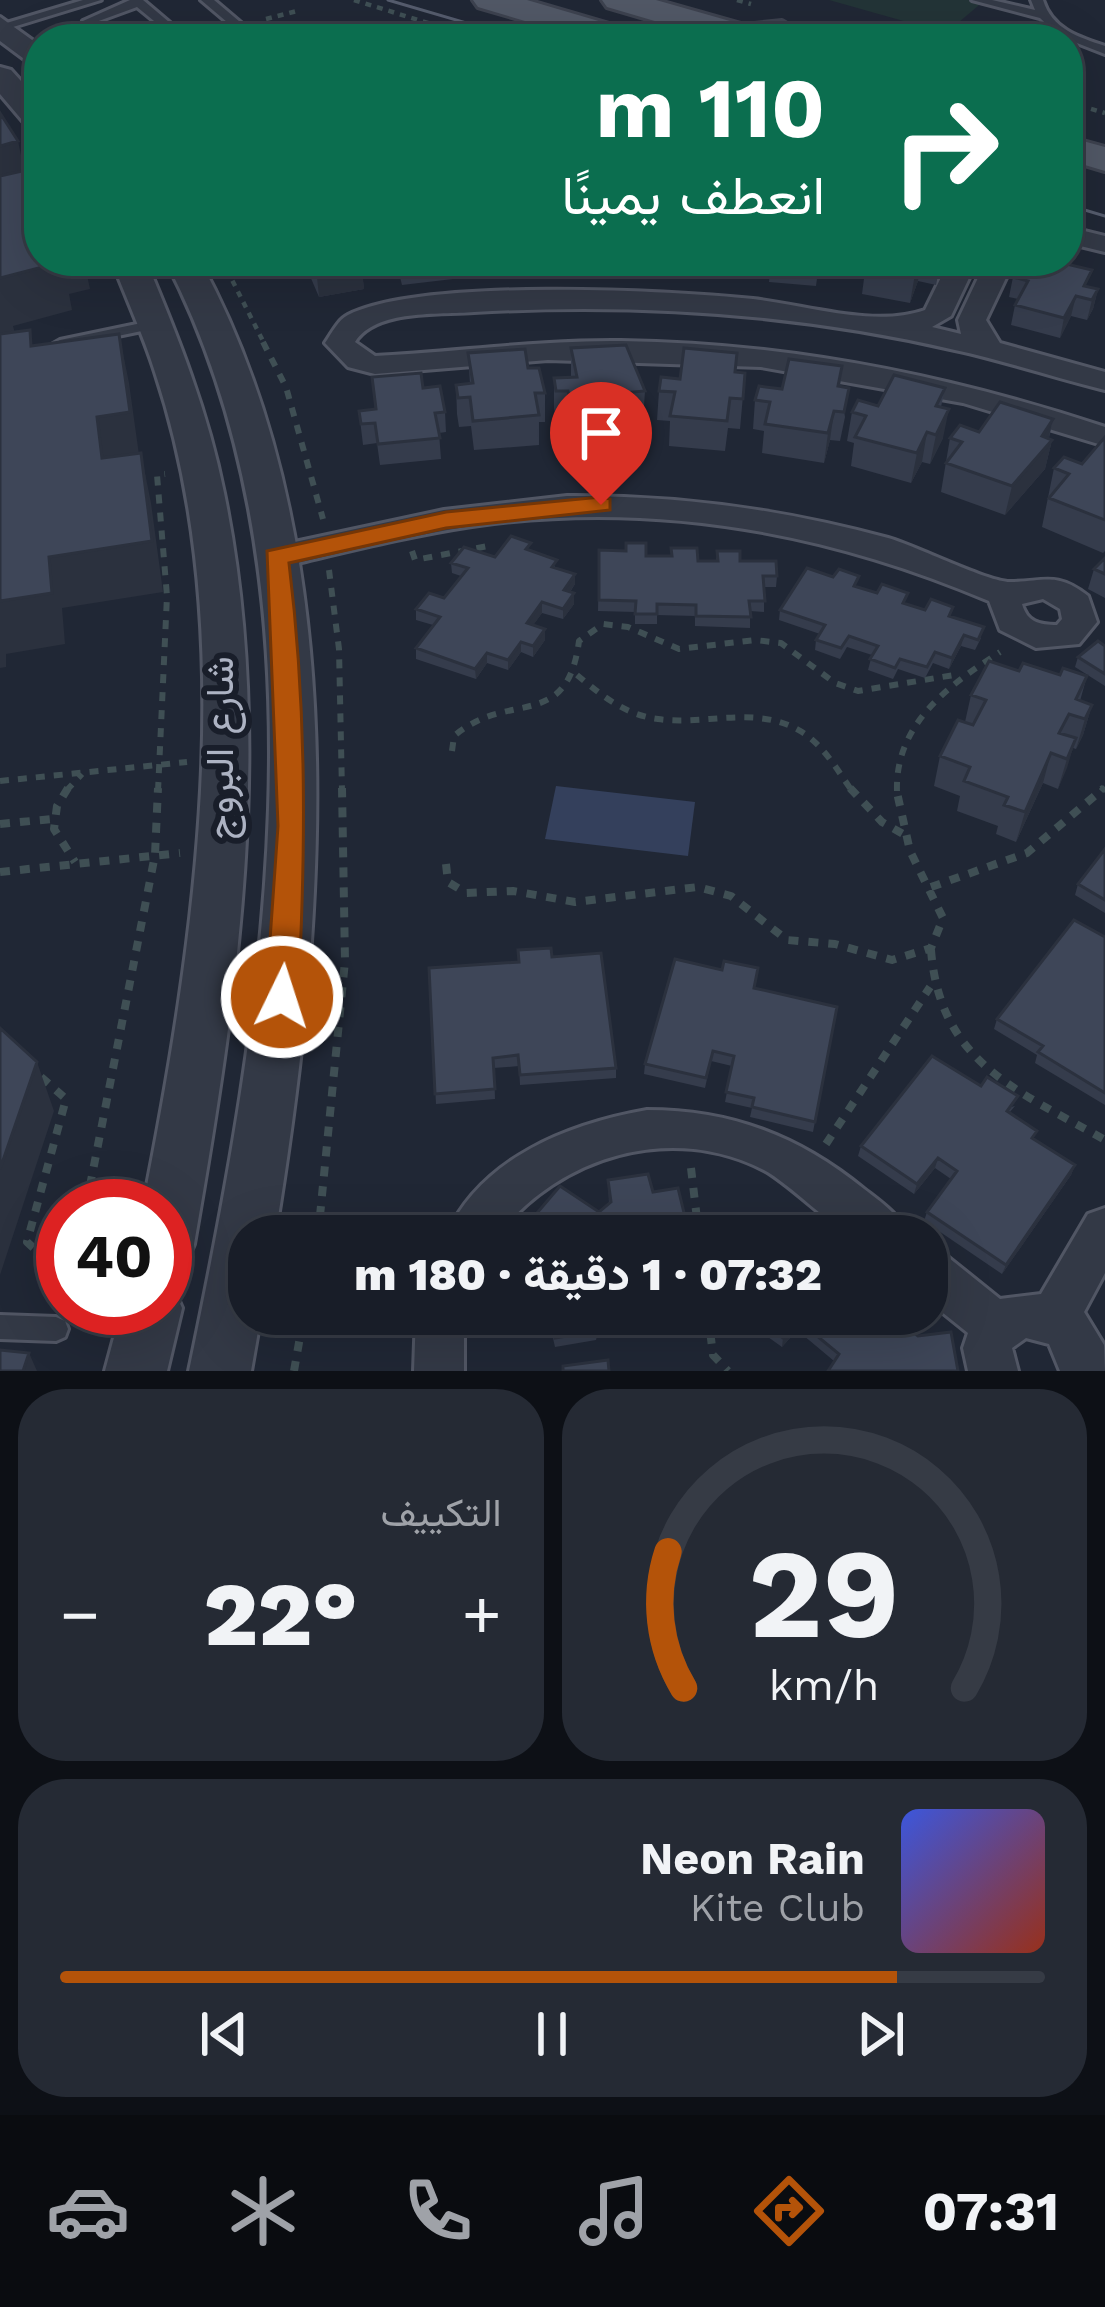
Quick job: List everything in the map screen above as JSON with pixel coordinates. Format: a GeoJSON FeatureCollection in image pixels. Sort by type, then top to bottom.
{"type":"FeatureCollection","features":[{"type":"Feature","properties":{"kind":"main road"},"geometry":{"type":"LineString","coordinates":[[584,0],[662,24]]}},
{"type":"Feature","properties":{"kind":"main road"},"geometry":{"type":"LineString","coordinates":[[619,0],[699,24]]}},
{"type":"Feature","properties":{"kind":"main road"},"geometry":{"type":"LineString","coordinates":[[676,0],[758,24]]}},
{"type":"Feature","properties":{"kind":"main road"},"geometry":{"type":"LineString","coordinates":[[501,3],[540,24]]}},
{"type":"Feature","properties":{"kind":"main road"},"geometry":{"type":"LineString","coordinates":[[501,3],[573,24]]}},
{"type":"Feature","properties":{"kind":"street"},"geometry":{"type":"LineString","coordinates":[[1,27],[24,48]]}},
{"type":"Feature","properties":{"kind":"street"},"geometry":{"type":"LineString","coordinates":[[0,76],[22,109]]}},
{"type":"Feature","properties":{"kind":"street","name":"شارع البروج"},"geometry":{"type":"LineString","coordinates":[[135,276],[158,329],[198,470],[217,601],[219,849],[209,982],[176,1179]]}},
{"type":"Feature","properties":{"kind":"street","name":"شارع البروج"},"geometry":{"type":"LineString","coordinates":[[192,276],[213,313],[244,394],[263,462],[290,681],[293,826],[284,976],[255,1202],[220,1371]]}},
{"type":"Feature","properties":{"kind":"street"},"geometry":{"type":"LineString","coordinates":[[902,328],[937,316],[955,276]]}},
{"type":"Feature","properties":{"kind":"street"},"geometry":{"type":"LineString","coordinates":[[988,347],[977,339],[972,320],[993,276]]}},
{"type":"Feature","properties":{"kind":"street"},"geometry":{"type":"LineString","coordinates":[[1105,381],[902,328],[718,304],[554,300],[368,316],[343,332],[340,343],[358,361],[375,365],[568,350],[782,358],[987,399],[1105,437]]}},
{"type":"Feature","properties":{"kind":"street"},"geometry":{"type":"LineString","coordinates":[[276,557],[498,512],[653,506],[757,516],[826,530],[910,555],[1010,596]]}},
{"type":"Feature","properties":{"kind":"street"},"geometry":{"type":"LineString","coordinates":[[1029,587],[1056,590],[1076,604],[1093,630],[1029,634],[1010,621],[1005,603],[1029,587]]}},
{"type":"Feature","properties":{"kind":"street"},"geometry":{"type":"LineString","coordinates":[[485,1215],[498,1198],[564,1150],[624,1133],[687,1129],[749,1144],[807,1172],[860,1215]]}},
{"type":"Feature","properties":{"kind":"street"},"geometry":{"type":"LineString","coordinates":[[1053,1319],[1105,1229]]}},
{"type":"Feature","properties":{"kind":"street"},"geometry":{"type":"LineString","coordinates":[[948,1294],[995,1348],[1021,1313],[1053,1319],[1080,1345],[1085,1371]]}},
{"type":"Feature","properties":{"kind":"street"},"geometry":{"type":"LineString","coordinates":[[136,1371],[145,1335]]}},
{"type":"Feature","properties":{"kind":"street"},"geometry":{"type":"LineString","coordinates":[[439,1371],[440,1335]]}},
{"type":"Feature","properties":{"kind":"lane"},"geometry":{"type":"LineString","coordinates":[[1,27],[95,0]]}},
{"type":"Feature","properties":{"kind":"lane"},"geometry":{"type":"LineString","coordinates":[[207,0],[236,24]]}},
{"type":"Feature","properties":{"kind":"lane"},"geometry":{"type":"LineString","coordinates":[[978,0],[1041,16],[1052,24]]}},
{"type":"Feature","properties":{"kind":"lane"},"geometry":{"type":"LineString","coordinates":[[1037,0],[1041,16]]}},
{"type":"Feature","properties":{"kind":"lane"},"geometry":{"type":"LineString","coordinates":[[91,24],[92,17],[138,1],[165,24]]}},
{"type":"Feature","properties":{"kind":"lane"},"geometry":{"type":"LineString","coordinates":[[44,353],[158,329]]}},
{"type":"Feature","properties":{"kind":"lane"},"geometry":{"type":"LineString","coordinates":[[0,1327],[36,1328]]}},
{"type":"Feature","properties":{"kind":"path"},"geometry":{"type":"LineString","coordinates":[[354,0],[431,24]]}},
{"type":"Feature","properties":{"kind":"path"},"geometry":{"type":"LineString","coordinates":[[91,1179],[155,855],[167,596],[157,475],[198,470]]}},
{"type":"Feature","properties":{"kind":"path"},"geometry":{"type":"LineString","coordinates":[[452,751],[465,722],[482,713],[550,703],[578,675],[579,641],[586,632],[614,623],[682,650],[752,639],[778,642],[800,652],[832,683],[856,691],[963,674]]}},
{"type":"Feature","properties":{"kind":"path"},"geometry":{"type":"LineString","coordinates":[[1029,634],[963,674],[923,709],[900,754],[896,806],[903,834],[943,918],[931,948],[929,987],[945,1028],[976,1064],[1105,1140]]}},
{"type":"Feature","properties":{"kind":"path"},"geometry":{"type":"LineString","coordinates":[[578,675],[612,703],[657,721],[681,724],[744,718],[804,733],[831,759],[859,807],[903,834]]}},
{"type":"Feature","properties":{"kind":"path"},"geometry":{"type":"LineString","coordinates":[[0,781],[221,758]]}},
{"type":"Feature","properties":{"kind":"path"},"geometry":{"type":"LineString","coordinates":[[76,863],[61,851],[52,819],[57,802],[85,772]]}},
{"type":"Feature","properties":{"kind":"path"},"geometry":{"type":"LineString","coordinates":[[930,887],[1025,858],[1062,833],[1105,787]]}},
{"type":"Feature","properties":{"kind":"path"},"geometry":{"type":"LineString","coordinates":[[0,824],[52,819]]}},
{"type":"Feature","properties":{"kind":"path"},"geometry":{"type":"LineString","coordinates":[[0,872],[219,849]]}},
{"type":"Feature","properties":{"kind":"path"},"geometry":{"type":"LineString","coordinates":[[446,864],[448,882],[466,893],[513,891],[575,902],[698,886],[730,896],[787,940],[835,944],[892,960],[931,948]]}},
{"type":"Feature","properties":{"kind":"path"},"geometry":{"type":"LineString","coordinates":[[807,1172],[929,987]]}},
{"type":"Feature","properties":{"kind":"path"},"geometry":{"type":"LineString","coordinates":[[33,1069],[66,1099],[44,1179]]}},
{"type":"Feature","properties":{"kind":"path"},"geometry":{"type":"LineString","coordinates":[[687,1129],[697,1215]]}},
{"type":"Feature","properties":{"kind":"path"},"geometry":{"type":"LineString","coordinates":[[36,1209],[27,1242],[36,1250]]}},
{"type":"Feature","properties":{"kind":"path"},"geometry":{"type":"LineString","coordinates":[[295,1371],[301,1335]]}},
{"type":"Feature","properties":{"kind":"path"},"geometry":{"type":"LineString","coordinates":[[711,1335],[713,1355],[728,1371]]}},
{"type":"Feature","properties":{"kind":"shaded area"},"geometry":{"type":"Polygon","coordinates":[[[829,0],[985,0],[957,24],[914,24],[829,0]]]}},
{"type":"Feature","properties":{"kind":"water"},"geometry":{"type":"Polygon","coordinates":[[[556,786],[695,802],[688,856],[545,839],[556,786]]]}},
{"type":"Feature","properties":{"kind":"building"},"geometry":{"type":"Polygon","coordinates":[[[0,113],[18,141],[0,146],[0,113]]]}},
{"type":"Feature","properties":{"kind":"building"},"geometry":{"type":"Polygon","coordinates":[[[24,171],[24,272],[0,278],[0,176],[24,171]]]}},
{"type":"Feature","properties":{"kind":"building"},"geometry":{"type":"Polygon","coordinates":[[[1083,268],[1092,270],[1084,286],[1098,289],[1092,300],[1076,296],[1064,318],[1015,305],[1028,281],[1013,277],[1083,276],[1083,268]]]}},
{"type":"Feature","properties":{"kind":"building"},"geometry":{"type":"Polygon","coordinates":[[[30,330],[31,346],[119,334],[130,412],[97,417],[102,458],[141,453],[152,541],[49,557],[52,593],[0,601],[0,334],[30,330]]]}},
{"type":"Feature","properties":{"kind":"building"},"geometry":{"type":"Polygon","coordinates":[[[626,345],[645,391],[632,392],[636,412],[573,416],[568,391],[556,391],[554,378],[577,377],[571,348],[626,345]]]}},
{"type":"Feature","properties":{"kind":"building"},"geometry":{"type":"Polygon","coordinates":[[[684,348],[737,353],[735,372],[745,373],[743,399],[730,398],[727,421],[670,416],[675,392],[659,391],[661,377],[680,379],[684,348]]]}},
{"type":"Feature","properties":{"kind":"building"},"geometry":{"type":"Polygon","coordinates":[[[525,349],[528,368],[539,368],[545,393],[535,393],[539,415],[473,421],[470,397],[458,398],[456,385],[473,383],[468,353],[525,349]]]}},
{"type":"Feature","properties":{"kind":"building"},"geometry":{"type":"Polygon","coordinates":[[[789,359],[842,366],[838,386],[849,388],[844,412],[834,411],[828,433],[765,424],[770,402],[755,400],[759,386],[782,389],[789,359]]]}},
{"type":"Feature","properties":{"kind":"building"},"geometry":{"type":"Polygon","coordinates":[[[421,373],[423,388],[440,386],[445,412],[435,413],[440,438],[378,444],[375,423],[361,424],[359,411],[376,409],[372,377],[421,373]]]}},
{"type":"Feature","properties":{"kind":"building"},"geometry":{"type":"Polygon","coordinates":[[[894,375],[945,388],[936,406],[949,409],[936,435],[927,432],[917,453],[855,437],[866,416],[852,412],[858,400],[878,406],[894,375]]]}},
{"type":"Feature","properties":{"kind":"building"},"geometry":{"type":"Polygon","coordinates":[[[1000,402],[1053,419],[1042,436],[1052,440],[1012,486],[946,463],[962,442],[950,438],[960,425],[979,432],[1000,402]]]}},
{"type":"Feature","properties":{"kind":"building"},"geometry":{"type":"Polygon","coordinates":[[[1105,437],[1105,520],[1049,498],[1069,474],[1054,468],[1064,457],[1082,464],[1105,437]]]}},
{"type":"Feature","properties":{"kind":"building"},"geometry":{"type":"Polygon","coordinates":[[[511,536],[531,543],[526,549],[557,560],[552,567],[575,574],[564,590],[574,593],[563,609],[542,602],[527,623],[545,629],[533,646],[521,642],[508,660],[487,653],[475,669],[416,648],[440,617],[416,609],[429,593],[444,598],[468,568],[451,563],[464,547],[495,557],[511,536]]]}},
{"type":"Feature","properties":{"kind":"building"},"geometry":{"type":"Polygon","coordinates":[[[626,543],[646,543],[646,556],[672,556],[671,548],[697,548],[698,561],[718,561],[717,551],[740,551],[740,561],[776,561],[777,576],[763,576],[765,601],[749,601],[751,617],[696,616],[696,605],[657,604],[657,614],[635,614],[636,601],[599,600],[599,550],[626,551],[626,543]]]}},
{"type":"Feature","properties":{"kind":"building"},"geometry":{"type":"Polygon","coordinates":[[[807,568],[833,577],[839,569],[859,576],[854,586],[877,593],[882,584],[908,593],[903,603],[925,610],[931,599],[953,607],[949,616],[984,627],[978,640],[964,635],[952,658],[935,652],[927,667],[900,659],[895,668],[870,659],[878,646],[849,636],[841,648],[816,640],[825,625],[780,610],[807,568]]]}},
{"type":"Feature","properties":{"kind":"building"},"geometry":{"type":"Polygon","coordinates":[[[1098,641],[1105,646],[1105,674],[1078,657],[1098,641]]]}},
{"type":"Feature","properties":{"kind":"building"},"geometry":{"type":"Polygon","coordinates":[[[989,661],[1019,671],[1023,663],[1060,675],[1063,668],[1087,676],[1076,699],[1092,705],[1085,719],[1069,714],[1059,733],[1076,738],[1067,759],[1051,753],[1025,812],[1004,805],[1008,797],[964,781],[970,767],[940,756],[958,720],[973,725],[986,700],[971,695],[989,661]]]}},
{"type":"Feature","properties":{"kind":"building"},"geometry":{"type":"Polygon","coordinates":[[[1105,849],[1105,900],[1078,884],[1105,849]]]}},
{"type":"Feature","properties":{"kind":"building"},"geometry":{"type":"Polygon","coordinates":[[[1074,920],[1105,937],[1105,1093],[1038,1052],[1043,1046],[997,1019],[1074,920]]]}},
{"type":"Feature","properties":{"kind":"building"},"geometry":{"type":"Polygon","coordinates":[[[551,948],[552,957],[601,953],[616,1068],[520,1075],[518,1055],[493,1058],[495,1089],[435,1094],[429,968],[519,962],[518,950],[551,948]]]}},
{"type":"Feature","properties":{"kind":"building"},"geometry":{"type":"Polygon","coordinates":[[[675,959],[722,970],[724,961],[758,968],[754,988],[837,1007],[815,1122],[752,1107],[754,1098],[726,1092],[734,1056],[713,1051],[706,1078],[645,1064],[675,959]]]}},
{"type":"Feature","properties":{"kind":"building"},"geometry":{"type":"Polygon","coordinates":[[[0,1028],[37,1062],[0,1169],[0,1028]]]}},
{"type":"Feature","properties":{"kind":"building"},"geometry":{"type":"Polygon","coordinates":[[[932,1056],[981,1086],[987,1077],[1018,1096],[1007,1111],[1037,1131],[1032,1138],[1075,1165],[1006,1265],[948,1226],[948,1215],[927,1212],[957,1171],[938,1158],[917,1184],[861,1146],[932,1056]]]}},
{"type":"Feature","properties":{"kind":"building"},"geometry":{"type":"Polygon","coordinates":[[[648,1174],[653,1192],[678,1188],[685,1215],[535,1215],[560,1186],[599,1212],[611,1202],[608,1180],[648,1174]]]}},
{"type":"Feature","properties":{"kind":"building"},"geometry":{"type":"Polygon","coordinates":[[[951,1332],[958,1371],[828,1371],[839,1354],[816,1335],[951,1332]]]}},
{"type":"Feature","properties":{"kind":"building"},"geometry":{"type":"Polygon","coordinates":[[[0,1350],[29,1353],[23,1371],[0,1371],[0,1350]]]}},
{"type":"Feature","properties":{"kind":"building"},"geometry":{"type":"Polygon","coordinates":[[[608,1360],[609,1371],[563,1371],[563,1366],[608,1360]]]}},
{"type":"Feature","properties":{"kind":"tram line"},"geometry":{"type":"LineString","coordinates":[[388,0],[470,24]]}},
{"type":"Feature","properties":{"kind":"tram line"},"geometry":{"type":"LineString","coordinates":[[1083,209],[1105,216]]}},
{"type":"Feature","properties":{"kind":"route"},"geometry":{"type":"LineString","coordinates":[[282,997],[293,826],[290,681],[276,557],[446,520],[601,505]]}}]}
